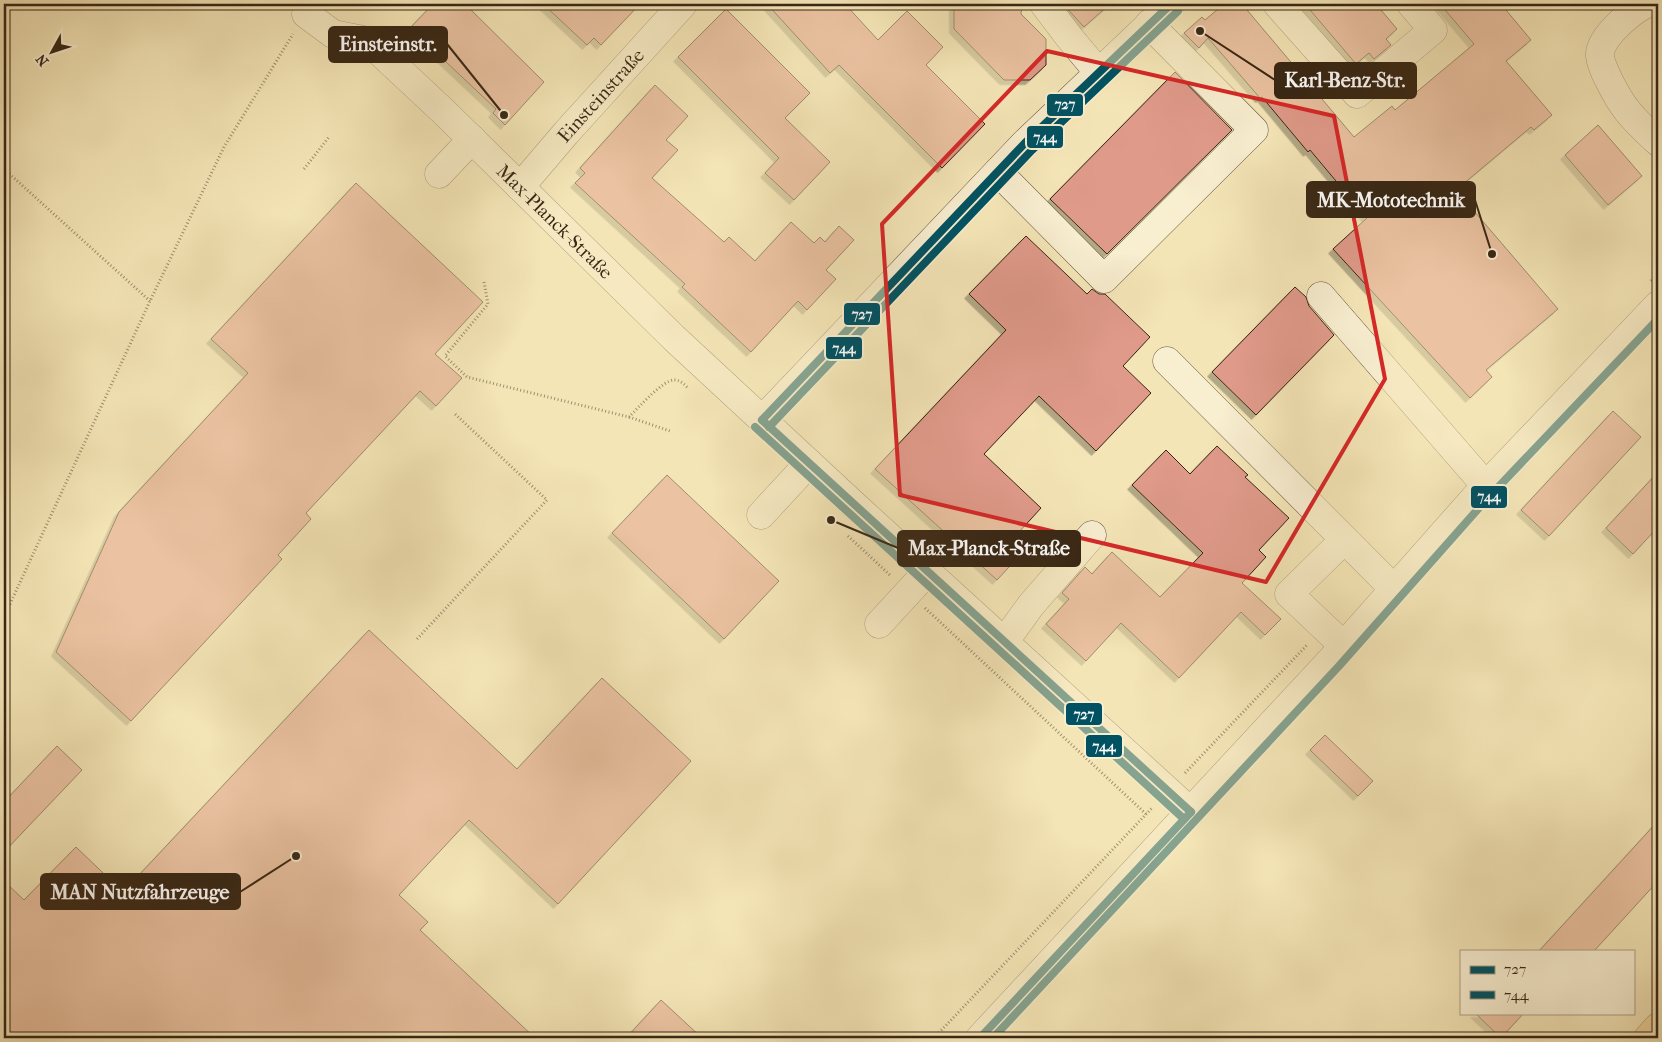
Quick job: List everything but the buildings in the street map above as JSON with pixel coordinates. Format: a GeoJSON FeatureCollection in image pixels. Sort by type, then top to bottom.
{"type":"FeatureCollection","features":[{"type":"Feature","properties":{"kind":"main road"},"geometry":{"type":"LineString","coordinates":[[1648,1038],[1658,1027]]}},
{"type":"Feature","properties":{"kind":"street","name":"Einsteinstraße"},"geometry":{"type":"LineString","coordinates":[[520,187],[566,133],[683,4]]}},
{"type":"Feature","properties":{"kind":"street"},"geometry":{"type":"LineString","coordinates":[[1044,4],[1099,73]]}},
{"type":"Feature","properties":{"kind":"street"},"geometry":{"type":"LineString","coordinates":[[762,420],[1025,143],[1171,4]]}},
{"type":"Feature","properties":{"kind":"street"},"geometry":{"type":"LineString","coordinates":[[1277,4],[1357,94],[1433,30],[1411,4]]}},
{"type":"Feature","properties":{"kind":"street"},"geometry":{"type":"LineString","coordinates":[[1646,4],[1613,30],[1603,44],[1600,64],[1625,108],[1658,142]]}},
{"type":"Feature","properties":{"kind":"street","name":"Max-Planck-Straße"},"geometry":{"type":"LineString","coordinates":[[306,14],[333,34],[368,41],[472,139],[674,338],[1191,812]]}},
{"type":"Feature","properties":{"kind":"street"},"geometry":{"type":"LineString","coordinates":[[998,172],[1104,279],[1254,130],[1149,24]]}},
{"type":"Feature","properties":{"kind":"street"},"geometry":{"type":"LineString","coordinates":[[439,174],[472,139]]}},
{"type":"Feature","properties":{"kind":"street"},"geometry":{"type":"LineString","coordinates":[[1321,296],[1486,486]]}},
{"type":"Feature","properties":{"kind":"street"},"geometry":{"type":"LineString","coordinates":[[980,1038],[1344,646],[1652,296]]}},
{"type":"Feature","properties":{"kind":"street"},"geometry":{"type":"LineString","coordinates":[[1168,361],[1394,589]]}},
{"type":"Feature","properties":{"kind":"street"},"geometry":{"type":"LineString","coordinates":[[761,515],[809,463]]}},
{"type":"Feature","properties":{"kind":"street"},"geometry":{"type":"LineString","coordinates":[[1004,641],[1030,605],[1092,535]]}},
{"type":"Feature","properties":{"kind":"street"},"geometry":{"type":"LineString","coordinates":[[1344,540],[1289,594],[1344,646]]}},
{"type":"Feature","properties":{"kind":"street"},"geometry":{"type":"LineString","coordinates":[[878,624],[928,571]]}},
{"type":"Feature","properties":{"kind":"path"},"geometry":{"type":"LineString","coordinates":[[4,618],[150,301],[224,147],[306,14]]}},
{"type":"Feature","properties":{"kind":"path"},"geometry":{"type":"LineString","coordinates":[[304,169],[329,137]]}},
{"type":"Feature","properties":{"kind":"path"},"geometry":{"type":"LineString","coordinates":[[4,169],[150,301]]}},
{"type":"Feature","properties":{"kind":"path"},"geometry":{"type":"LineString","coordinates":[[1652,296],[1658,274]]}},
{"type":"Feature","properties":{"kind":"path"},"geometry":{"type":"LineString","coordinates":[[484,282],[488,304],[446,356],[467,377],[629,417],[670,431]]}},
{"type":"Feature","properties":{"kind":"path"},"geometry":{"type":"LineString","coordinates":[[629,417],[664,384],[673,380],[681,382],[694,392]]}},
{"type":"Feature","properties":{"kind":"path"},"geometry":{"type":"LineString","coordinates":[[417,640],[546,500],[455,414]]}},
{"type":"Feature","properties":{"kind":"path"},"geometry":{"type":"LineString","coordinates":[[845,533],[1146,814]]}},
{"type":"Feature","properties":{"kind":"path"},"geometry":{"type":"LineString","coordinates":[[934,1038],[1323,627]]}},
{"type":"Feature","properties":{"kind":"highlighted area"},"geometry":{"type":"Polygon","coordinates":[[[1047,51],[1334,116],[1385,379],[1266,582],[900,495],[882,224],[1047,51]]]}},
{"type":"Feature","properties":{"kind":"transit line","name":"727"},"geometry":{"type":"LineString","coordinates":[[762,420],[1025,143],[1171,4]]}},
{"type":"Feature","properties":{"kind":"transit line","name":"744"},"geometry":{"type":"LineString","coordinates":[[769,427],[1032,150],[1178,11]]}},
{"type":"Feature","properties":{"kind":"transit line","name":"744"},"geometry":{"type":"LineString","coordinates":[[993,1038],[1339,666],[1486,500],[1658,319]]}},
{"type":"Feature","properties":{"kind":"transit line","name":"727"},"geometry":{"type":"LineString","coordinates":[[762,420],[1191,812]]}},
{"type":"Feature","properties":{"kind":"transit line","name":"744"},"geometry":{"type":"LineString","coordinates":[[755,427],[1184,819]]}},
{"type":"Feature","properties":{"kind":"transit line","name":"727"},"geometry":{"type":"LineString","coordinates":[[980,1038],[1191,812]]}},
{"type":"Feature","properties":{"kind":"place","name":"Karl-Benz-Str."},"geometry":{"type":"Point","coordinates":[1200,31]}},
{"type":"Feature","properties":{"kind":"place","name":"Einsteinstr."},"geometry":{"type":"Point","coordinates":[504,115]}},
{"type":"Feature","properties":{"kind":"place","name":"MK-Mototechnik"},"geometry":{"type":"Point","coordinates":[1492,254]}},
{"type":"Feature","properties":{"kind":"place","name":"Max-Planck-Straße"},"geometry":{"type":"Point","coordinates":[831,520]}},
{"type":"Feature","properties":{"kind":"place","name":"MAN Nutzfahrzeuge"},"geometry":{"type":"Point","coordinates":[296,856]}}]}
